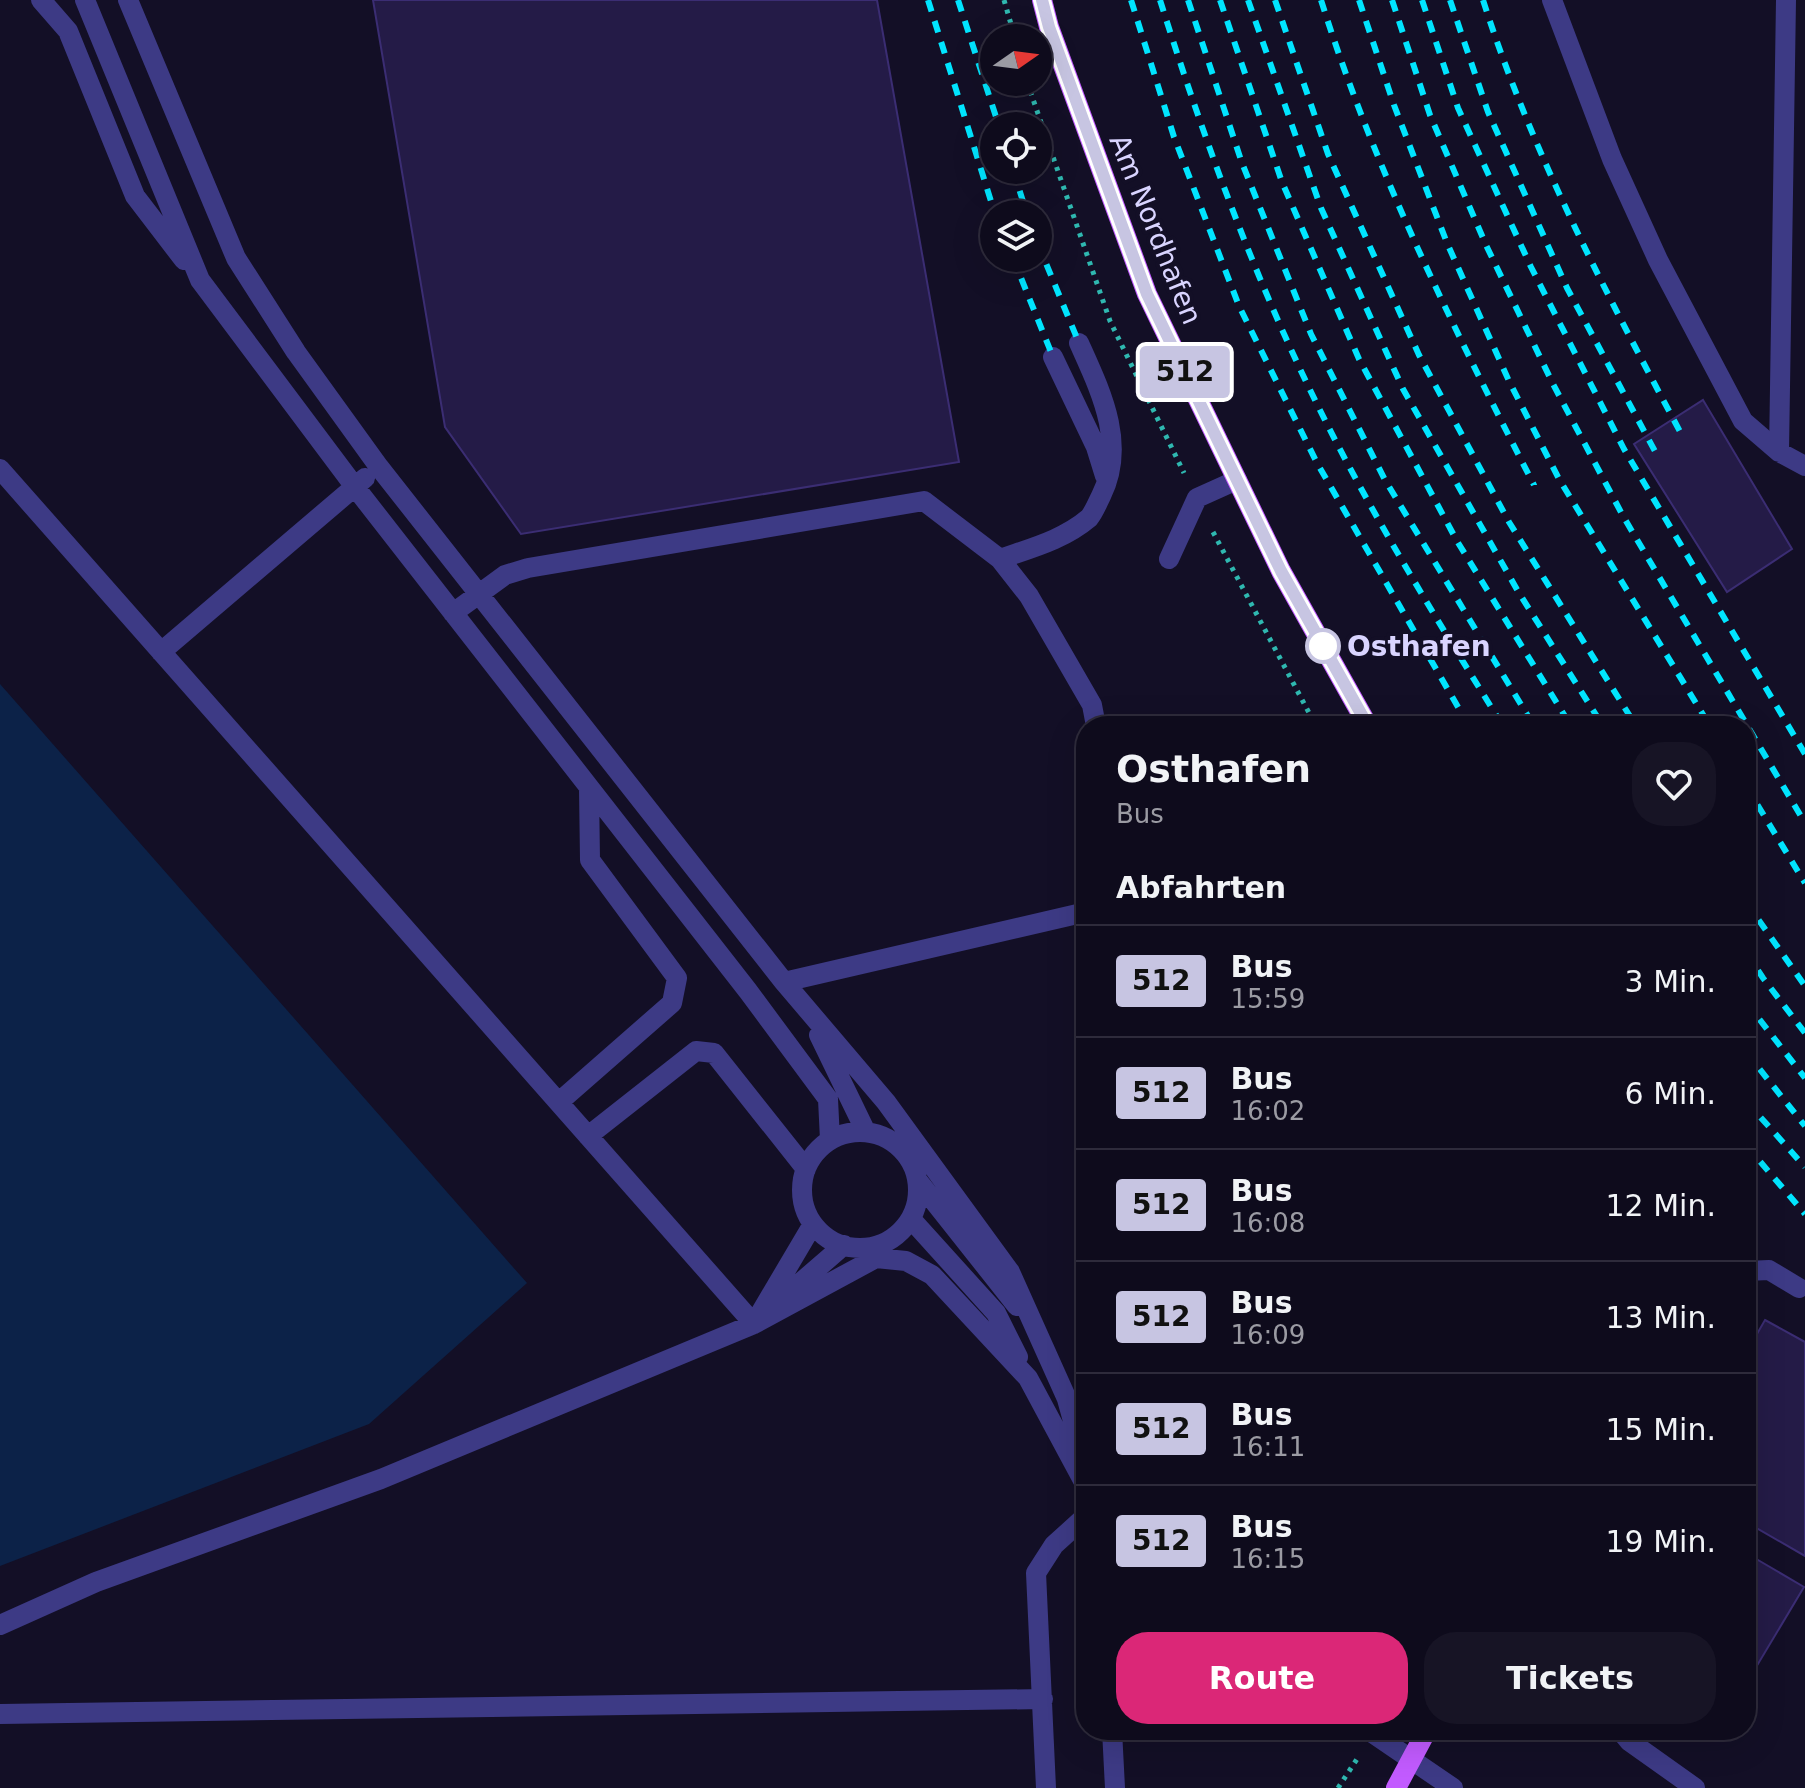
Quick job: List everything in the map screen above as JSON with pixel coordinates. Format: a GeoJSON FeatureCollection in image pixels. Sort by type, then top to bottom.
{"type":"FeatureCollection","features":[{"type":"Feature","properties":{"kind":"main road","name":"Am Nordhafen"},"geometry":{"type":"LineString","coordinates":[[1042,0],[1049,27],[1147,294],[1281,571],[1362,716]]}},
{"type":"Feature","properties":{"kind":"main road"},"geometry":{"type":"LineString","coordinates":[[1396,1788],[1422,1740]]}},
{"type":"Feature","properties":{"kind":"lane"},"geometry":{"type":"LineString","coordinates":[[41,0],[68,31],[135,196],[355,487],[828,1099],[830,1140]]}},
{"type":"Feature","properties":{"kind":"lane"},"geometry":{"type":"LineString","coordinates":[[85,0],[200,280]]}},
{"type":"Feature","properties":{"kind":"lane"},"geometry":{"type":"LineString","coordinates":[[128,0],[236,258],[296,352],[379,467],[784,982],[886,1102],[945,1181],[1010,1272],[1067,1399],[1076,1432]]}},
{"type":"Feature","properties":{"kind":"lane"},"geometry":{"type":"LineString","coordinates":[[1552,0],[1612,159],[1658,260],[1743,421],[1779,452],[1805,466]]}},
{"type":"Feature","properties":{"kind":"lane"},"geometry":{"type":"LineString","coordinates":[[1779,452],[1786,0]]}},
{"type":"Feature","properties":{"kind":"lane"},"geometry":{"type":"LineString","coordinates":[[1000,559],[1060,538],[1091,516],[1107,484],[1113,437],[1100,389],[1079,343]]}},
{"type":"Feature","properties":{"kind":"lane"},"geometry":{"type":"LineString","coordinates":[[1053,357],[1096,447],[1107,484]]}},
{"type":"Feature","properties":{"kind":"lane"},"geometry":{"type":"LineString","coordinates":[[161,652],[379,467]]}},
{"type":"Feature","properties":{"kind":"lane"},"geometry":{"type":"LineString","coordinates":[[0,469],[754,1324]]}},
{"type":"Feature","properties":{"kind":"lane"},"geometry":{"type":"LineString","coordinates":[[1169,559],[1197,498],[1237,480]]}},
{"type":"Feature","properties":{"kind":"lane"},"geometry":{"type":"LineString","coordinates":[[453,613],[505,575],[528,568],[924,501],[1000,559],[1029,596],[1092,705],[1094,716]]}},
{"type":"Feature","properties":{"kind":"lane"},"geometry":{"type":"LineString","coordinates":[[559,1102],[672,1003],[677,978],[590,860],[589,788]]}},
{"type":"Feature","properties":{"kind":"lane"},"geometry":{"type":"LineString","coordinates":[[784,982],[1076,914]]}},
{"type":"Feature","properties":{"kind":"lane"},"geometry":{"type":"LineString","coordinates":[[808,1010],[866,1132]]}},
{"type":"Feature","properties":{"kind":"lane"},"geometry":{"type":"LineString","coordinates":[[588,1136],[696,1051],[714,1053],[806,1169]]}},
{"type":"Feature","properties":{"kind":"lane"},"geometry":{"type":"LineString","coordinates":[[918,1181],[917,1201],[911,1219],[899,1234],[882,1244],[863,1248],[844,1245],[827,1237],[813,1224],[805,1207],[802,1188],[806,1169],[816,1153],[830,1140],[847,1133],[866,1132],[885,1137],[900,1148],[912,1163],[918,1181],[1040,1334]]}},
{"type":"Feature","properties":{"kind":"lane"},"geometry":{"type":"LineString","coordinates":[[911,1219],[996,1313],[1076,1467]]}},
{"type":"Feature","properties":{"kind":"lane"},"geometry":{"type":"LineString","coordinates":[[754,1324],[813,1224]]}},
{"type":"Feature","properties":{"kind":"lane"},"geometry":{"type":"LineString","coordinates":[[754,1324],[844,1245]]}},
{"type":"Feature","properties":{"kind":"lane"},"geometry":{"type":"LineString","coordinates":[[0,1625],[96,1582],[381,1479],[754,1324],[876,1258],[906,1261],[932,1275],[1028,1378]]}},
{"type":"Feature","properties":{"kind":"lane"},"geometry":{"type":"LineString","coordinates":[[1756,1271],[1769,1270],[1799,1288]]}},
{"type":"Feature","properties":{"kind":"lane"},"geometry":{"type":"LineString","coordinates":[[1046,1788],[1036,1573],[1054,1545],[1076,1525]]}},
{"type":"Feature","properties":{"kind":"lane"},"geometry":{"type":"LineString","coordinates":[[0,1714],[1043,1699]]}},
{"type":"Feature","properties":{"kind":"lane"},"geometry":{"type":"LineString","coordinates":[[1113,1740],[1115,1788]]}},
{"type":"Feature","properties":{"kind":"lane"},"geometry":{"type":"LineString","coordinates":[[1382,1740],[1453,1788]]}},
{"type":"Feature","properties":{"kind":"lane"},"geometry":{"type":"LineString","coordinates":[[1628,1740],[1695,1788]]}},
{"type":"Feature","properties":{"kind":"path"},"geometry":{"type":"LineString","coordinates":[[1004,0],[1011,24]]}},
{"type":"Feature","properties":{"kind":"path"},"geometry":{"type":"LineString","coordinates":[[1032,96],[1110,321],[1197,498],[1311,716]]}},
{"type":"Feature","properties":{"kind":"water"},"geometry":{"type":"Polygon","coordinates":[[[0,684],[527,1283],[369,1424],[0,1566],[0,684]]]}},
{"type":"Feature","properties":{"kind":"building"},"geometry":{"type":"Polygon","coordinates":[[[373,0],[877,0],[959,462],[521,534],[445,427],[373,0]]]}},
{"type":"Feature","properties":{"kind":"building"},"geometry":{"type":"Polygon","coordinates":[[[1703,400],[1792,549],[1727,592],[1634,444],[1703,400]]]}},
{"type":"Feature","properties":{"kind":"building"},"geometry":{"type":"Polygon","coordinates":[[[1765,1320],[1805,1342],[1805,1556],[1756,1528],[1756,1336],[1765,1320]]]}},
{"type":"Feature","properties":{"kind":"building"},"geometry":{"type":"Polygon","coordinates":[[[1756,1559],[1804,1587],[1756,1667],[1756,1559]]]}},
{"type":"Feature","properties":{"kind":"railway"},"geometry":{"type":"LineString","coordinates":[[928,0],[991,200]]}},
{"type":"Feature","properties":{"kind":"railway"},"geometry":{"type":"LineString","coordinates":[[958,0],[994,112]]}},
{"type":"Feature","properties":{"kind":"railway"},"geometry":{"type":"LineString","coordinates":[[1131,0],[1174,137],[1239,306],[1317,463],[1463,716]]}},
{"type":"Feature","properties":{"kind":"railway"},"geometry":{"type":"LineString","coordinates":[[1160,0],[1236,217],[1304,376],[1391,541],[1497,716]]}},
{"type":"Feature","properties":{"kind":"railway"},"geometry":{"type":"LineString","coordinates":[[1188,0],[1242,163],[1311,334],[1385,480],[1528,716]]}},
{"type":"Feature","properties":{"kind":"railway"},"geometry":{"type":"LineString","coordinates":[[1220,0],[1282,182],[1359,359],[1457,541],[1565,716]]}},
{"type":"Feature","properties":{"kind":"railway"},"geometry":{"type":"LineString","coordinates":[[1248,0],[1321,208],[1403,389],[1519,593],[1597,716]]}},
{"type":"Feature","properties":{"kind":"railway"},"geometry":{"type":"LineString","coordinates":[[1275,0],[1328,154],[1419,355],[1509,522],[1630,716]]}},
{"type":"Feature","properties":{"kind":"railway"},"geometry":{"type":"LineString","coordinates":[[1321,0],[1390,186],[1445,307],[1534,485]]}},
{"type":"Feature","properties":{"kind":"railway"},"geometry":{"type":"LineString","coordinates":[[1359,0],[1394,105],[1447,243],[1509,381],[1559,479],[1704,716]]}},
{"type":"Feature","properties":{"kind":"railway"},"geometry":{"type":"LineString","coordinates":[[1392,0],[1430,115],[1486,245],[1553,384],[1623,516],[1742,716]]}},
{"type":"Feature","properties":{"kind":"railway"},"geometry":{"type":"LineString","coordinates":[[1422,0],[1458,108],[1531,267],[1624,449],[1805,754]]}},
{"type":"Feature","properties":{"kind":"railway"},"geometry":{"type":"LineString","coordinates":[[1450,0],[1488,112],[1567,288],[1657,455]]}},
{"type":"Feature","properties":{"kind":"railway"},"geometry":{"type":"LineString","coordinates":[[1483,0],[1524,114],[1573,224],[1684,439]]}},
{"type":"Feature","properties":{"kind":"railway"},"geometry":{"type":"LineString","coordinates":[[1017,184],[1023,200]]}},
{"type":"Feature","properties":{"kind":"railway"},"geometry":{"type":"LineString","coordinates":[[1019,272],[1053,357]]}},
{"type":"Feature","properties":{"kind":"railway"},"geometry":{"type":"LineString","coordinates":[[1050,272],[1079,343]]}},
{"type":"Feature","properties":{"kind":"railway"},"geometry":{"type":"LineString","coordinates":[[1756,740],[1805,823]]}},
{"type":"Feature","properties":{"kind":"railway"},"geometry":{"type":"LineString","coordinates":[[1756,802],[1805,883]]}},
{"type":"Feature","properties":{"kind":"railway"},"geometry":{"type":"LineString","coordinates":[[1756,916],[1805,986]]}},
{"type":"Feature","properties":{"kind":"railway"},"geometry":{"type":"LineString","coordinates":[[1756,967],[1805,1033]]}},
{"type":"Feature","properties":{"kind":"railway"},"geometry":{"type":"LineString","coordinates":[[1756,1015],[1805,1078]]}},
{"type":"Feature","properties":{"kind":"railway"},"geometry":{"type":"LineString","coordinates":[[1756,1065],[1805,1126]]}},
{"type":"Feature","properties":{"kind":"railway"},"geometry":{"type":"LineString","coordinates":[[1756,1112],[1805,1167]]}},
{"type":"Feature","properties":{"kind":"railway"},"geometry":{"type":"LineString","coordinates":[[1756,1157],[1805,1214]]}},
{"type":"Feature","properties":{"kind":"bus line","name":"512"},"geometry":{"type":"LineString","coordinates":[[1042,0],[1049,27],[1147,294],[1281,571],[1362,716]]}},
{"type":"Feature","properties":{"kind":"place","name":"Osthafen"},"geometry":{"type":"Point","coordinates":[1323,646]}}]}
